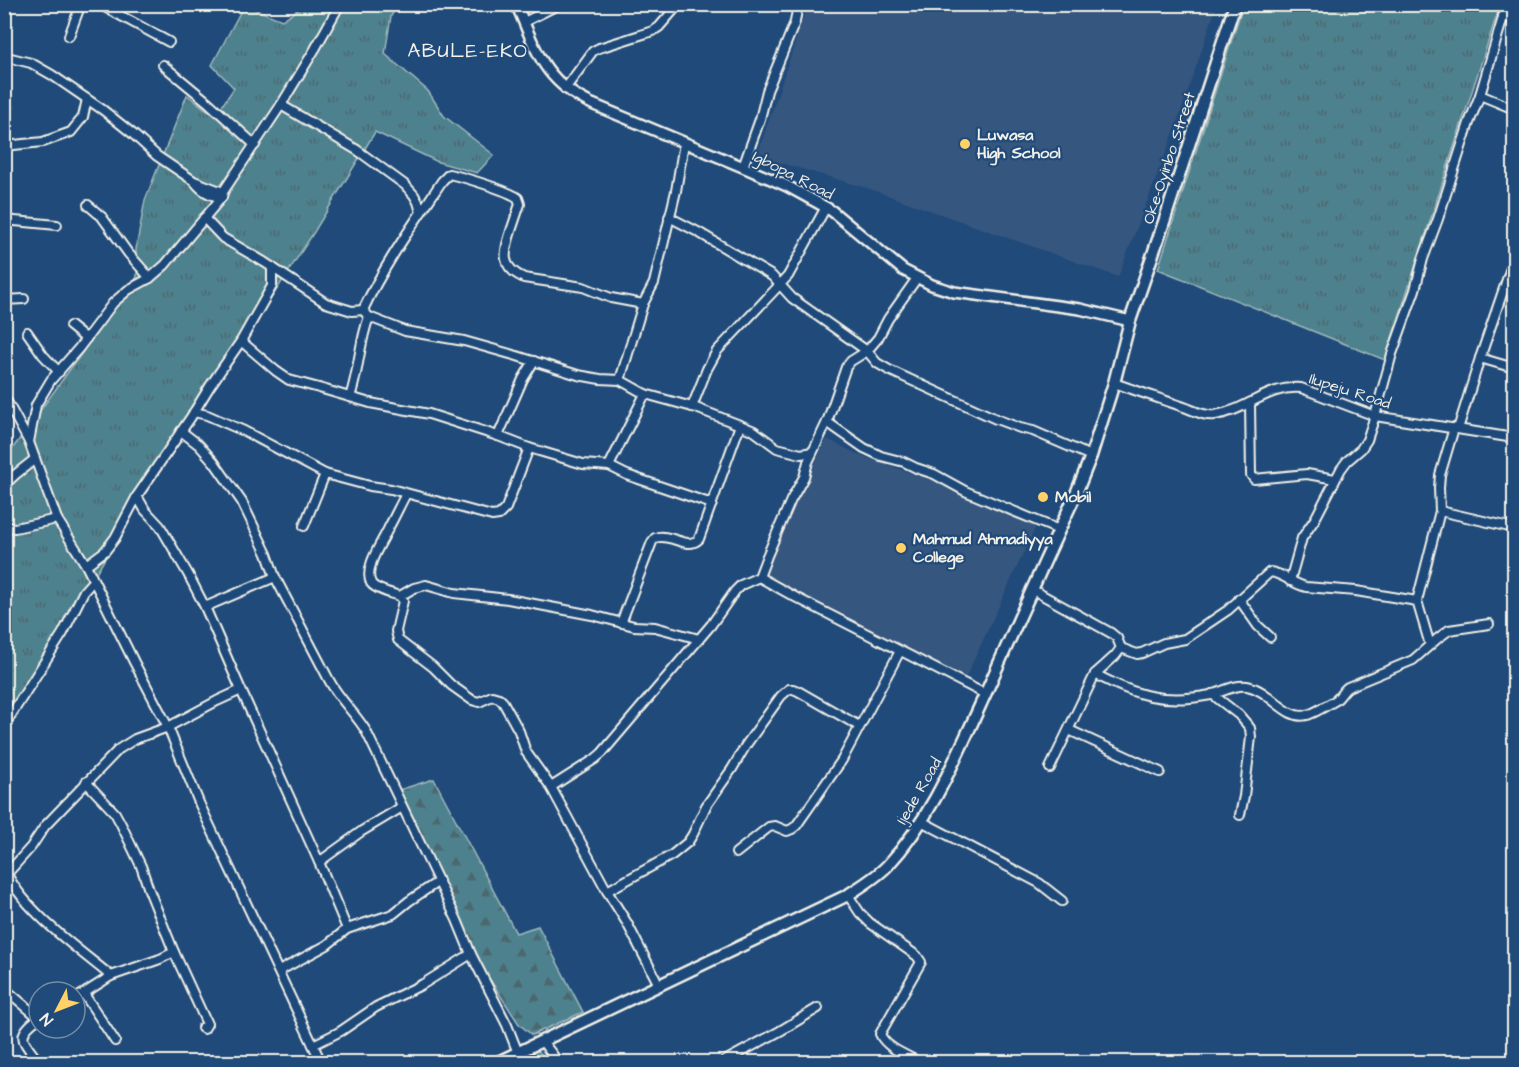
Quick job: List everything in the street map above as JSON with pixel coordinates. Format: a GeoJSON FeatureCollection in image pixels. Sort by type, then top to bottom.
{"type":"FeatureCollection","features":[{"type":"Feature","properties":{"kind":"main road","name":"Oke-Oyinbo Street"},"geometry":{"type":"LineString","coordinates":[[1130,321],[1235,4]]}},
{"type":"Feature","properties":{"kind":"main road","name":"Ijede Road"},"geometry":{"type":"LineString","coordinates":[[498,1062],[848,895],[886,868],[901,851],[942,785],[1076,496],[1114,383],[1130,321]]}},
{"type":"Feature","properties":{"kind":"street"},"geometry":{"type":"LineString","coordinates":[[69,36],[81,4]]}},
{"type":"Feature","properties":{"kind":"street"},"geometry":{"type":"LineString","coordinates":[[99,4],[169,42]]}},
{"type":"Feature","properties":{"kind":"street"},"geometry":{"type":"LineString","coordinates":[[29,442],[36,405],[45,388],[113,303],[128,290],[150,278],[172,257],[223,195],[281,105],[340,4]]}},
{"type":"Feature","properties":{"kind":"street","name":"Igbopa Road"},"geometry":{"type":"LineString","coordinates":[[516,4],[540,58],[550,74],[565,89],[586,101],[787,186],[826,207],[903,270],[917,278],[954,292],[1080,309],[1130,321]]}},
{"type":"Feature","properties":{"kind":"street"},"geometry":{"type":"LineString","coordinates":[[524,22],[560,4]]}},
{"type":"Feature","properties":{"kind":"street"},"geometry":{"type":"LineString","coordinates":[[565,89],[593,51],[653,31],[679,4]]}},
{"type":"Feature","properties":{"kind":"street"},"geometry":{"type":"LineString","coordinates":[[743,167],[767,91],[795,22],[798,4]]}},
{"type":"Feature","properties":{"kind":"street"},"geometry":{"type":"LineString","coordinates":[[1290,581],[1302,538],[1347,461],[1364,445],[1375,416],[1392,354],[1416,290],[1423,259],[1480,95],[1507,4]]}},
{"type":"Feature","properties":{"kind":"street"},"geometry":{"type":"LineString","coordinates":[[1503,16],[1515,20]]}},
{"type":"Feature","properties":{"kind":"street"},"geometry":{"type":"LineString","coordinates":[[4,60],[11,58],[31,63],[52,75],[133,134],[157,156],[194,181],[223,195]]}},
{"type":"Feature","properties":{"kind":"street"},"geometry":{"type":"LineString","coordinates":[[163,65],[209,102],[255,145]]}},
{"type":"Feature","properties":{"kind":"street"},"geometry":{"type":"LineString","coordinates":[[1480,95],[1515,109]]}},
{"type":"Feature","properties":{"kind":"street"},"geometry":{"type":"LineString","coordinates":[[5,146],[43,142],[71,132],[84,117],[87,99]]}},
{"type":"Feature","properties":{"kind":"street"},"geometry":{"type":"LineString","coordinates":[[281,105],[357,150],[405,185],[414,195],[422,212]]}},
{"type":"Feature","properties":{"kind":"street"},"geometry":{"type":"LineString","coordinates":[[4,151],[8,109]]}},
{"type":"Feature","properties":{"kind":"street"},"geometry":{"type":"LineString","coordinates":[[620,380],[643,304],[654,283],[676,191],[684,143]]}},
{"type":"Feature","properties":{"kind":"street"},"geometry":{"type":"LineString","coordinates":[[350,398],[356,382],[366,314],[383,274],[449,174],[518,198],[520,204],[505,250],[505,261],[518,275],[524,278],[583,286],[611,298],[643,304]]}},
{"type":"Feature","properties":{"kind":"street"},"geometry":{"type":"LineString","coordinates":[[194,181],[211,210]]}},
{"type":"Feature","properties":{"kind":"street"},"geometry":{"type":"LineString","coordinates":[[201,191],[215,196],[223,195]]}},
{"type":"Feature","properties":{"kind":"street"},"geometry":{"type":"LineString","coordinates":[[88,205],[102,217],[128,253],[150,278]]}},
{"type":"Feature","properties":{"kind":"street"},"geometry":{"type":"LineString","coordinates":[[692,407],[717,351],[788,276],[826,207]]}},
{"type":"Feature","properties":{"kind":"street"},"geometry":{"type":"LineString","coordinates":[[669,217],[771,276],[792,298],[867,351],[877,363],[889,370],[996,419],[1033,431],[1091,456]]}},
{"type":"Feature","properties":{"kind":"street"},"geometry":{"type":"LineString","coordinates":[[204,218],[223,238],[326,303],[366,314],[405,331],[464,342],[578,375],[600,380],[620,380],[645,394],[692,407],[754,431],[777,448],[801,454],[812,452]]}},
{"type":"Feature","properties":{"kind":"street"},"geometry":{"type":"LineString","coordinates":[[4,220],[57,225]]}},
{"type":"Feature","properties":{"kind":"street"},"geometry":{"type":"LineString","coordinates":[[1430,645],[1417,601],[1440,511],[1438,489],[1440,475],[1515,259]]}},
{"type":"Feature","properties":{"kind":"street"},"geometry":{"type":"LineString","coordinates":[[86,565],[105,551],[115,538],[136,496],[241,341],[272,286],[272,267]]}},
{"type":"Feature","properties":{"kind":"street"},"geometry":{"type":"LineString","coordinates":[[551,787],[602,753],[711,625],[735,591],[741,585],[759,577],[791,500],[804,477],[846,367],[850,361],[867,351],[878,338],[888,319],[917,278]]}},
{"type":"Feature","properties":{"kind":"street"},"geometry":{"type":"LineString","coordinates":[[4,300],[24,299]]}},
{"type":"Feature","properties":{"kind":"street"},"geometry":{"type":"LineString","coordinates":[[70,326],[86,339]]}},
{"type":"Feature","properties":{"kind":"street"},"geometry":{"type":"LineString","coordinates":[[27,332],[43,355],[59,372]]}},
{"type":"Feature","properties":{"kind":"street"},"geometry":{"type":"LineString","coordinates":[[241,341],[289,380],[370,403],[429,414],[583,464],[609,466],[627,475],[712,504]]}},
{"type":"Feature","properties":{"kind":"street"},"geometry":{"type":"LineString","coordinates":[[1480,358],[1515,368]]}},
{"type":"Feature","properties":{"kind":"street"},"geometry":{"type":"LineString","coordinates":[[498,436],[523,379],[534,361]]}},
{"type":"Feature","properties":{"kind":"street","name":"Ilupeju Road"},"geometry":{"type":"LineString","coordinates":[[1114,383],[1212,416],[1250,403],[1266,394],[1290,387],[1301,388],[1375,416],[1515,438]]}},
{"type":"Feature","properties":{"kind":"street"},"geometry":{"type":"LineString","coordinates":[[609,466],[645,394]]}},
{"type":"Feature","properties":{"kind":"street"},"geometry":{"type":"LineString","coordinates":[[4,396],[29,442],[57,519],[86,565],[168,727],[200,806],[321,1062]]}},
{"type":"Feature","properties":{"kind":"street"},"geometry":{"type":"LineString","coordinates":[[1250,403],[1251,475],[1254,479],[1307,474],[1335,479]]}},
{"type":"Feature","properties":{"kind":"street"},"geometry":{"type":"LineString","coordinates":[[195,412],[244,431],[326,474],[492,516],[499,515],[506,508],[529,448]]}},
{"type":"Feature","properties":{"kind":"street"},"geometry":{"type":"LineString","coordinates":[[826,422],[881,456],[934,474],[965,491],[1059,530]]}},
{"type":"Feature","properties":{"kind":"street"},"geometry":{"type":"LineString","coordinates":[[621,623],[655,537],[663,536],[688,544],[697,542],[699,539],[740,425]]}},
{"type":"Feature","properties":{"kind":"street"},"geometry":{"type":"LineString","coordinates":[[181,431],[199,444],[242,502],[267,554],[275,577],[336,692],[366,731],[458,920],[471,954],[507,1025],[518,1053]]}},
{"type":"Feature","properties":{"kind":"street"},"geometry":{"type":"LineString","coordinates":[[801,454],[808,462]]}},
{"type":"Feature","properties":{"kind":"street"},"geometry":{"type":"LineString","coordinates":[[4,485],[35,459]]}},
{"type":"Feature","properties":{"kind":"street"},"geometry":{"type":"LineString","coordinates":[[304,526],[326,474]]}},
{"type":"Feature","properties":{"kind":"street"},"geometry":{"type":"LineString","coordinates":[[405,494],[373,555],[369,575],[374,587],[400,596],[403,601],[396,631],[398,640],[433,667],[450,685],[472,700],[479,702],[492,696],[503,702],[519,731],[526,752],[551,787],[607,891],[627,922],[659,985]]}},
{"type":"Feature","properties":{"kind":"street"},"geometry":{"type":"LineString","coordinates":[[136,496],[160,526],[205,607],[347,929]]}},
{"type":"Feature","properties":{"kind":"street"},"geometry":{"type":"LineString","coordinates":[[1440,511],[1515,528]]}},
{"type":"Feature","properties":{"kind":"street"},"geometry":{"type":"LineString","coordinates":[[4,526],[15,528],[57,519]]}},
{"type":"Feature","properties":{"kind":"street"},"geometry":{"type":"LineString","coordinates":[[1033,590],[1111,633],[1117,638],[1121,648],[1137,654],[1164,643],[1185,639],[1228,610],[1270,572],[1306,587],[1356,591],[1417,601]]}},
{"type":"Feature","properties":{"kind":"street"},"geometry":{"type":"LineString","coordinates":[[205,607],[275,577]]}},
{"type":"Feature","properties":{"kind":"street"},"geometry":{"type":"LineString","coordinates":[[759,577],[985,694]]}},
{"type":"Feature","properties":{"kind":"street"},"geometry":{"type":"LineString","coordinates":[[4,726],[63,633],[84,591],[93,581]]}},
{"type":"Feature","properties":{"kind":"street"},"geometry":{"type":"LineString","coordinates":[[400,596],[414,588],[426,585],[463,594],[508,599],[592,615],[634,626],[656,627],[699,639]]}},
{"type":"Feature","properties":{"kind":"street"},"geometry":{"type":"LineString","coordinates":[[1239,599],[1258,626],[1270,638]]}},
{"type":"Feature","properties":{"kind":"street"},"geometry":{"type":"LineString","coordinates":[[1095,674],[1128,690],[1149,697],[1167,699],[1212,694],[1246,686],[1264,693],[1288,713],[1307,716],[1338,699],[1348,687],[1413,660],[1449,630],[1489,624]]}},
{"type":"Feature","properties":{"kind":"street"},"geometry":{"type":"LineString","coordinates":[[1050,768],[1095,674],[1121,648]]}},
{"type":"Feature","properties":{"kind":"street"},"geometry":{"type":"LineString","coordinates":[[736,853],[769,827],[776,826],[787,831],[796,826],[842,760],[900,651]]}},
{"type":"Feature","properties":{"kind":"street"},"geometry":{"type":"LineString","coordinates":[[607,891],[672,855],[688,842],[706,806],[746,745],[780,696],[789,689],[793,688],[859,726]]}},
{"type":"Feature","properties":{"kind":"street"},"geometry":{"type":"LineString","coordinates":[[111,976],[51,926],[16,890],[6,875],[31,847],[45,826],[119,749],[135,739],[168,727],[241,690]]}},
{"type":"Feature","properties":{"kind":"street"},"geometry":{"type":"LineString","coordinates":[[1212,694],[1239,715],[1250,728],[1251,737],[1240,815]]}},
{"type":"Feature","properties":{"kind":"street"},"geometry":{"type":"LineString","coordinates":[[1069,730],[1160,772]]}},
{"type":"Feature","properties":{"kind":"street"},"geometry":{"type":"LineString","coordinates":[[86,782],[115,813],[141,866],[174,952],[207,1024],[204,1029],[202,1028]]}},
{"type":"Feature","properties":{"kind":"street"},"geometry":{"type":"LineString","coordinates":[[319,862],[362,831],[402,807]]}},
{"type":"Feature","properties":{"kind":"street"},"geometry":{"type":"LineString","coordinates":[[921,821],[1039,883],[1062,901]]}},
{"type":"Feature","properties":{"kind":"street"},"geometry":{"type":"LineString","coordinates":[[279,971],[327,945],[347,929],[393,914],[439,881]]}},
{"type":"Feature","properties":{"kind":"street"},"geometry":{"type":"LineString","coordinates":[[848,895],[860,913],[921,962],[880,1034],[887,1044],[919,1062]]}},
{"type":"Feature","properties":{"kind":"street"},"geometry":{"type":"LineString","coordinates":[[87,992],[111,976],[174,952]]}},
{"type":"Feature","properties":{"kind":"street"},"geometry":{"type":"LineString","coordinates":[[313,1045],[341,1031],[376,1007],[423,984],[471,954]]}},
{"type":"Feature","properties":{"kind":"street"},"geometry":{"type":"LineString","coordinates":[[4,988],[27,1008]]}},
{"type":"Feature","properties":{"kind":"street"},"geometry":{"type":"LineString","coordinates":[[87,999],[115,1041]]}},
{"type":"Feature","properties":{"kind":"street"},"geometry":{"type":"LineString","coordinates":[[723,1062],[818,1008]]}},
{"type":"Feature","properties":{"kind":"street"},"geometry":{"type":"LineString","coordinates":[[27,1026],[23,1034],[24,1042],[39,1062]]}},
{"type":"Feature","properties":{"kind":"street"},"geometry":{"type":"LineString","coordinates":[[542,1041],[558,1062]]}},
{"type":"Feature","properties":{"kind":"shaded area","name":"Luwasa High School"},"geometry":{"type":"Polygon","coordinates":[[[808,4],[1217,5],[1174,132],[1118,277],[867,188],[757,156],[808,4]]]}},
{"type":"Feature","properties":{"kind":"shaded area","name":"Mahmud Ahmadiyya College"},"geometry":{"type":"Polygon","coordinates":[[[827,439],[859,455],[948,486],[1037,524],[966,677],[795,594],[767,577],[766,572],[790,514],[827,439]]]}},
{"type":"Feature","properties":{"kind":"green space"},"geometry":{"type":"Polygon","coordinates":[[[244,5],[282,20],[305,5],[398,5],[391,16],[385,54],[428,91],[444,116],[494,155],[477,173],[438,162],[375,132],[314,232],[128,520],[5,721],[5,459],[137,277],[136,249],[145,200],[187,95],[215,116],[234,88],[212,65],[244,5]]]}},
{"type":"Feature","properties":{"kind":"green space"},"geometry":{"type":"Polygon","coordinates":[[[1243,5],[1500,5],[1385,360],[1158,269],[1243,5]]]}},
{"type":"Feature","properties":{"kind":"green space"},"geometry":{"type":"Polygon","coordinates":[[[434,779],[516,933],[538,926],[583,1012],[532,1035],[519,1024],[483,969],[396,791],[434,779]]]}},
{"type":"Feature","properties":{"kind":"green space"},"geometry":{"type":"Polygon","coordinates":[[[537,1050],[551,1062],[507,1062],[529,1051],[537,1050]]]}},
{"type":"Feature","properties":{"kind":"place","name":"Luwasa High School"},"geometry":{"type":"Point","coordinates":[965,144]}},
{"type":"Feature","properties":{"kind":"place","name":"Mobil"},"geometry":{"type":"Point","coordinates":[1043,497]}},
{"type":"Feature","properties":{"kind":"place","name":"Mahmud Ahmadiyya College"},"geometry":{"type":"Point","coordinates":[901,548]}},
{"type":"Feature","properties":{"kind":"district","name":"ABULE-EKO"},"geometry":{"type":"Point","coordinates":[468,51]}}]}
